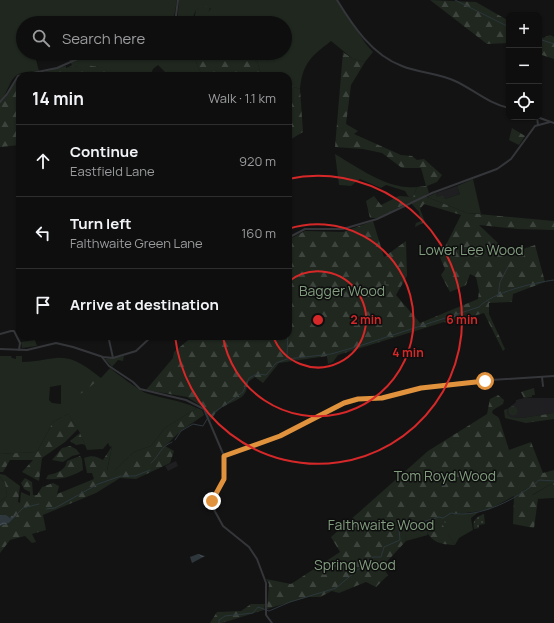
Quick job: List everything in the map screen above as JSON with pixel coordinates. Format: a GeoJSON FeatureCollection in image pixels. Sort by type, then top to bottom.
{"type":"FeatureCollection","features":[{"type":"Feature","properties":{"kind":"street"},"geometry":{"type":"LineString","coordinates":[[176,16],[178,0]]}},
{"type":"Feature","properties":{"kind":"street"},"geometry":{"type":"LineString","coordinates":[[337,0],[370,46],[388,58],[403,67],[455,81],[496,104],[506,107]]}},
{"type":"Feature","properties":{"kind":"street"},"geometry":{"type":"LineString","coordinates":[[38,72],[57,68],[75,60]]}},
{"type":"Feature","properties":{"kind":"street"},"geometry":{"type":"LineString","coordinates":[[0,102],[16,79]]}},
{"type":"Feature","properties":{"kind":"street"},"geometry":{"type":"LineString","coordinates":[[542,119],[554,123]]}},
{"type":"Feature","properties":{"kind":"street"},"geometry":{"type":"LineString","coordinates":[[537,120],[538,125]]}},
{"type":"Feature","properties":{"kind":"street"},"geometry":{"type":"LineString","coordinates":[[292,236],[305,229],[342,230],[377,219],[420,199],[504,165],[511,159],[526,137],[538,125],[550,122]]}},
{"type":"Feature","properties":{"kind":"street"},"geometry":{"type":"LineString","coordinates":[[0,334],[14,331],[16,335]]}},
{"type":"Feature","properties":{"kind":"street"},"geometry":{"type":"LineString","coordinates":[[18,340],[20,343],[19,350]]}},
{"type":"Feature","properties":{"kind":"street"},"geometry":{"type":"LineString","coordinates":[[109,340],[113,358]]}},
{"type":"Feature","properties":{"kind":"street"},"geometry":{"type":"LineString","coordinates":[[0,350],[27,350],[56,343],[73,346],[102,357],[113,358],[136,351],[148,340]]}},
{"type":"Feature","properties":{"kind":"street"},"geometry":{"type":"LineString","coordinates":[[102,357],[109,366],[133,382],[140,389],[192,402],[204,409],[224,456],[224,479],[212,501],[215,512],[223,526],[249,547],[257,560],[266,583],[266,610],[268,620],[272,623]]}},
{"type":"Feature","properties":{"kind":"street"},"geometry":{"type":"LineString","coordinates":[[224,456],[280,436],[344,403],[358,399],[382,398],[414,389],[461,382],[554,376]]}},
{"type":"Feature","properties":{"kind":"street"},"geometry":{"type":"LineString","coordinates":[[542,377],[543,386]]}},
{"type":"Feature","properties":{"kind":"shaded area"},"geometry":{"type":"Polygon","coordinates":[[[457,186],[460,194],[445,199],[437,197],[436,193],[457,186]]]}},
{"type":"Feature","properties":{"kind":"shaded area"},"geometry":{"type":"Polygon","coordinates":[[[524,398],[554,398],[554,413],[522,418],[509,417],[507,414],[507,409],[516,402],[516,400],[524,398]]]}},
{"type":"Feature","properties":{"kind":"shaded area"},"geometry":{"type":"Polygon","coordinates":[[[176,461],[178,466],[168,471],[165,466],[176,461]]]}},
{"type":"Feature","properties":{"kind":"green space"},"geometry":{"type":"Polygon","coordinates":[[[0,0],[177,0],[174,16],[16,16],[16,60],[36,60],[39,71],[16,72],[16,76],[0,101],[0,0]]]}},
{"type":"Feature","properties":{"kind":"green space"},"geometry":{"type":"Polygon","coordinates":[[[179,0],[336,0],[373,52],[365,62],[353,59],[331,41],[318,51],[309,61],[303,72],[300,89],[292,86],[292,72],[260,72],[257,61],[255,60],[292,60],[292,16],[205,16],[211,8],[196,10],[193,16],[178,16],[179,0]]]}},
{"type":"Feature","properties":{"kind":"green space"},"geometry":{"type":"Polygon","coordinates":[[[430,0],[476,2],[506,19],[506,43],[487,44],[430,0]]]}},
{"type":"Feature","properties":{"kind":"green space"},"geometry":{"type":"Polygon","coordinates":[[[211,5],[207,16],[195,16],[196,10],[211,5]]]}},
{"type":"Feature","properties":{"kind":"green space"},"geometry":{"type":"Polygon","coordinates":[[[550,35],[554,37],[554,59],[542,55],[543,38],[550,35]]]}},
{"type":"Feature","properties":{"kind":"green space","name":"Bagger Wood"},"geometry":{"type":"Polygon","coordinates":[[[343,52],[353,59],[365,62],[351,85],[346,124],[358,131],[354,134],[401,155],[412,156],[417,160],[424,159],[442,175],[437,182],[427,186],[429,193],[425,195],[427,197],[467,213],[554,221],[554,230],[518,229],[479,225],[498,243],[503,256],[535,245],[545,282],[513,294],[512,302],[489,303],[489,314],[505,349],[503,351],[484,313],[449,323],[444,322],[338,355],[333,362],[328,364],[327,356],[279,363],[263,383],[255,377],[248,382],[243,395],[219,410],[211,421],[205,408],[187,397],[146,390],[173,358],[174,352],[188,340],[292,340],[292,238],[305,231],[343,232],[373,221],[384,257],[406,241],[407,276],[396,295],[420,323],[478,299],[479,291],[476,277],[470,274],[466,285],[450,292],[441,275],[445,269],[439,255],[446,245],[461,215],[424,204],[420,209],[425,222],[415,227],[416,223],[421,221],[419,212],[410,202],[377,218],[370,218],[366,201],[374,196],[381,205],[399,196],[413,197],[417,187],[426,186],[421,168],[402,168],[382,153],[363,149],[335,147],[343,52]]]}},
{"type":"Feature","properties":{"kind":"green space"},"geometry":{"type":"Polygon","coordinates":[[[69,60],[195,60],[201,72],[165,72],[158,65],[152,72],[114,72],[105,68],[92,66],[66,68],[72,65],[69,60]]]}},
{"type":"Feature","properties":{"kind":"green space"},"geometry":{"type":"Polygon","coordinates":[[[195,60],[255,60],[257,61],[260,72],[201,72],[195,60]]]}},
{"type":"Feature","properties":{"kind":"green space"},"geometry":{"type":"Polygon","coordinates":[[[85,65],[108,68],[115,72],[44,72],[66,66],[66,68],[85,65]]]}},
{"type":"Feature","properties":{"kind":"green space"},"geometry":{"type":"Polygon","coordinates":[[[16,80],[16,145],[0,147],[0,103],[6,97],[16,80]]]}},
{"type":"Feature","properties":{"kind":"green space"},"geometry":{"type":"Polygon","coordinates":[[[292,86],[300,89],[303,132],[292,139],[292,86]]]}},
{"type":"Feature","properties":{"kind":"green space"},"geometry":{"type":"Polygon","coordinates":[[[512,128],[525,136],[519,145],[509,140],[512,128]]]}},
{"type":"Feature","properties":{"kind":"green space"},"geometry":{"type":"Polygon","coordinates":[[[335,154],[385,182],[406,187],[417,187],[413,197],[408,196],[405,191],[386,185],[381,188],[360,179],[351,186],[339,185],[335,154]]]}},
{"type":"Feature","properties":{"kind":"green space"},"geometry":{"type":"Polygon","coordinates":[[[473,179],[481,214],[467,213],[427,197],[436,193],[437,197],[443,195],[445,199],[460,194],[457,186],[473,179]]]}},
{"type":"Feature","properties":{"kind":"green space"},"geometry":{"type":"Polygon","coordinates":[[[386,279],[391,289],[387,294],[381,283],[386,279]]]}},
{"type":"Feature","properties":{"kind":"green space"},"geometry":{"type":"Polygon","coordinates":[[[35,340],[37,346],[22,348],[21,342],[35,340]]]}},
{"type":"Feature","properties":{"kind":"green space"},"geometry":{"type":"Polygon","coordinates":[[[0,356],[11,356],[12,358],[16,359],[16,356],[22,356],[22,362],[56,358],[69,359],[91,370],[101,378],[110,368],[143,392],[197,408],[165,428],[151,446],[134,452],[115,470],[107,471],[112,446],[110,447],[108,443],[103,449],[87,450],[80,433],[68,414],[53,422],[37,452],[0,454],[0,356]],[[61,385],[50,387],[49,400],[52,403],[61,404],[61,385]]]}},
{"type":"Feature","properties":{"kind":"green space"},"geometry":{"type":"Polygon","coordinates":[[[124,356],[123,361],[118,360],[112,367],[105,359],[124,356]]]}},
{"type":"Feature","properties":{"kind":"green space"},"geometry":{"type":"Polygon","coordinates":[[[101,378],[82,393],[72,396],[77,389],[84,384],[101,378]]]}},
{"type":"Feature","properties":{"kind":"green space"},"geometry":{"type":"Polygon","coordinates":[[[534,388],[535,395],[524,398],[521,392],[534,388]]]}},
{"type":"Feature","properties":{"kind":"green space"},"geometry":{"type":"Polygon","coordinates":[[[498,395],[504,400],[503,404],[493,410],[492,413],[499,418],[509,450],[531,442],[543,473],[554,470],[554,485],[551,484],[532,495],[538,499],[534,528],[513,524],[514,496],[488,510],[450,515],[449,523],[441,522],[455,545],[437,542],[430,537],[426,529],[439,522],[419,524],[405,528],[406,541],[382,567],[388,575],[376,587],[366,582],[339,593],[332,591],[320,597],[308,597],[267,609],[269,584],[266,579],[291,584],[340,552],[331,537],[428,451],[487,414],[490,399],[498,395]]]}},
{"type":"Feature","properties":{"kind":"green space"},"geometry":{"type":"Polygon","coordinates":[[[513,406],[518,411],[513,416],[508,411],[513,406]]]}},
{"type":"Feature","properties":{"kind":"green space"},"geometry":{"type":"Polygon","coordinates":[[[197,408],[202,410],[204,415],[182,430],[165,446],[174,451],[170,463],[136,479],[120,478],[96,493],[43,515],[46,530],[32,534],[36,542],[32,543],[25,536],[10,540],[0,553],[0,526],[9,523],[17,515],[14,517],[12,515],[10,518],[0,515],[0,502],[7,496],[5,483],[0,477],[0,474],[5,475],[20,486],[18,502],[20,503],[21,492],[30,496],[30,492],[24,489],[21,483],[25,478],[32,482],[33,495],[37,495],[42,487],[53,483],[59,486],[57,494],[94,479],[92,473],[87,473],[84,458],[94,456],[103,460],[112,446],[107,470],[115,470],[134,452],[151,446],[165,428],[197,408]]]}},
{"type":"Feature","properties":{"kind":"green space"},"geometry":{"type":"Polygon","coordinates":[[[507,409],[507,414],[510,417],[522,418],[554,413],[554,419],[526,423],[505,418],[504,410],[507,409]]]}},
{"type":"Feature","properties":{"kind":"green space"},"geometry":{"type":"Polygon","coordinates":[[[68,414],[78,429],[65,442],[42,458],[39,481],[22,472],[33,460],[10,460],[3,472],[0,472],[0,454],[37,452],[53,422],[68,414]]]}},
{"type":"Feature","properties":{"kind":"green space"},"geometry":{"type":"Polygon","coordinates":[[[80,433],[85,445],[76,445],[70,441],[80,433]]]}},
{"type":"Feature","properties":{"kind":"green space"},"geometry":{"type":"Polygon","coordinates":[[[70,446],[76,449],[80,454],[72,456],[63,462],[52,460],[62,448],[70,446]]]}},
{"type":"Feature","properties":{"kind":"green space"},"geometry":{"type":"Polygon","coordinates":[[[80,456],[82,459],[83,470],[65,478],[46,479],[48,475],[62,469],[67,461],[80,456]]]}},
{"type":"Feature","properties":{"kind":"green space"},"geometry":{"type":"Polygon","coordinates":[[[0,477],[5,483],[7,496],[0,502],[0,477]]]}},
{"type":"Feature","properties":{"kind":"green space"},"geometry":{"type":"Polygon","coordinates":[[[551,484],[554,485],[554,498],[538,499],[531,496],[551,484]]]}},
{"type":"Feature","properties":{"kind":"green space"},"geometry":{"type":"Polygon","coordinates":[[[479,512],[471,518],[473,530],[459,538],[455,545],[440,522],[426,529],[428,535],[406,541],[404,528],[419,524],[445,521],[450,515],[479,512]]]}},
{"type":"Feature","properties":{"kind":"green space"},"geometry":{"type":"Polygon","coordinates":[[[484,514],[485,524],[479,525],[479,528],[474,529],[475,519],[484,514]]]}},
{"type":"Feature","properties":{"kind":"green space"},"geometry":{"type":"Polygon","coordinates":[[[251,604],[265,604],[264,610],[222,623],[210,623],[217,612],[241,611],[251,604]]]}},
{"type":"Feature","properties":{"kind":"water"},"geometry":{"type":"Polygon","coordinates":[[[0,515],[6,515],[10,518],[12,515],[14,517],[17,515],[9,523],[0,526],[0,515]]]}},
{"type":"Feature","properties":{"kind":"water"},"geometry":{"type":"Polygon","coordinates":[[[198,554],[205,556],[192,563],[190,557],[198,554]]]}},
{"type":"Feature","properties":{"kind":"waterway"},"geometry":{"type":"LineString","coordinates":[[455,0],[506,26]]}},
{"type":"Feature","properties":{"kind":"waterway"},"geometry":{"type":"LineString","coordinates":[[542,40],[554,44]]}},
{"type":"Feature","properties":{"kind":"waterway"},"geometry":{"type":"LineString","coordinates":[[498,296],[500,282],[508,267]]}},
{"type":"Feature","properties":{"kind":"waterway"},"geometry":{"type":"LineString","coordinates":[[209,416],[243,392],[249,378],[257,374],[266,375],[276,363],[287,359],[331,354],[359,346],[479,307],[494,297],[514,289],[535,283],[554,280]]}},
{"type":"Feature","properties":{"kind":"waterway"},"geometry":{"type":"LineString","coordinates":[[287,358],[288,340]]}},
{"type":"Feature","properties":{"kind":"waterway"},"geometry":{"type":"LineString","coordinates":[[175,440],[181,431],[193,424],[203,426],[207,419]]}},
{"type":"Feature","properties":{"kind":"waterway"},"geometry":{"type":"LineString","coordinates":[[151,463],[162,449],[172,442]]}},
{"type":"Feature","properties":{"kind":"waterway"},"geometry":{"type":"LineString","coordinates":[[46,509],[55,508],[98,484],[121,476],[135,476],[150,470]]}},
{"type":"Feature","properties":{"kind":"waterway"},"geometry":{"type":"LineString","coordinates":[[219,623],[219,620],[225,616],[253,613],[258,607],[269,611],[290,602],[336,588],[373,557],[381,557],[384,547],[400,540],[399,529],[439,517],[443,518],[451,513],[474,513],[486,510],[498,506],[521,494],[539,480],[554,481]]}},
{"type":"Feature","properties":{"kind":"waterway"},"geometry":{"type":"LineString","coordinates":[[16,515],[23,508],[39,504]]}},
{"type":"Feature","properties":{"kind":"route"},"geometry":{"type":"LineString","coordinates":[[212,501],[217,489],[224,479],[224,456],[269,441],[344,403],[358,399],[382,398],[414,389],[441,387],[461,382],[485,381]]}},
{"type":"Feature","properties":{"kind":"park label","name":"Lower Lee Wood"},"geometry":{"type":"Point","coordinates":[471,250]}},
{"type":"Feature","properties":{"kind":"park label","name":"Tom Royd Wood"},"geometry":{"type":"Point","coordinates":[445,476]}},
{"type":"Feature","properties":{"kind":"park label","name":"Falthwaite Wood"},"geometry":{"type":"Point","coordinates":[381,525]}},
{"type":"Feature","properties":{"kind":"park label","name":"Spring Wood"},"geometry":{"type":"Point","coordinates":[355,565]}}]}
